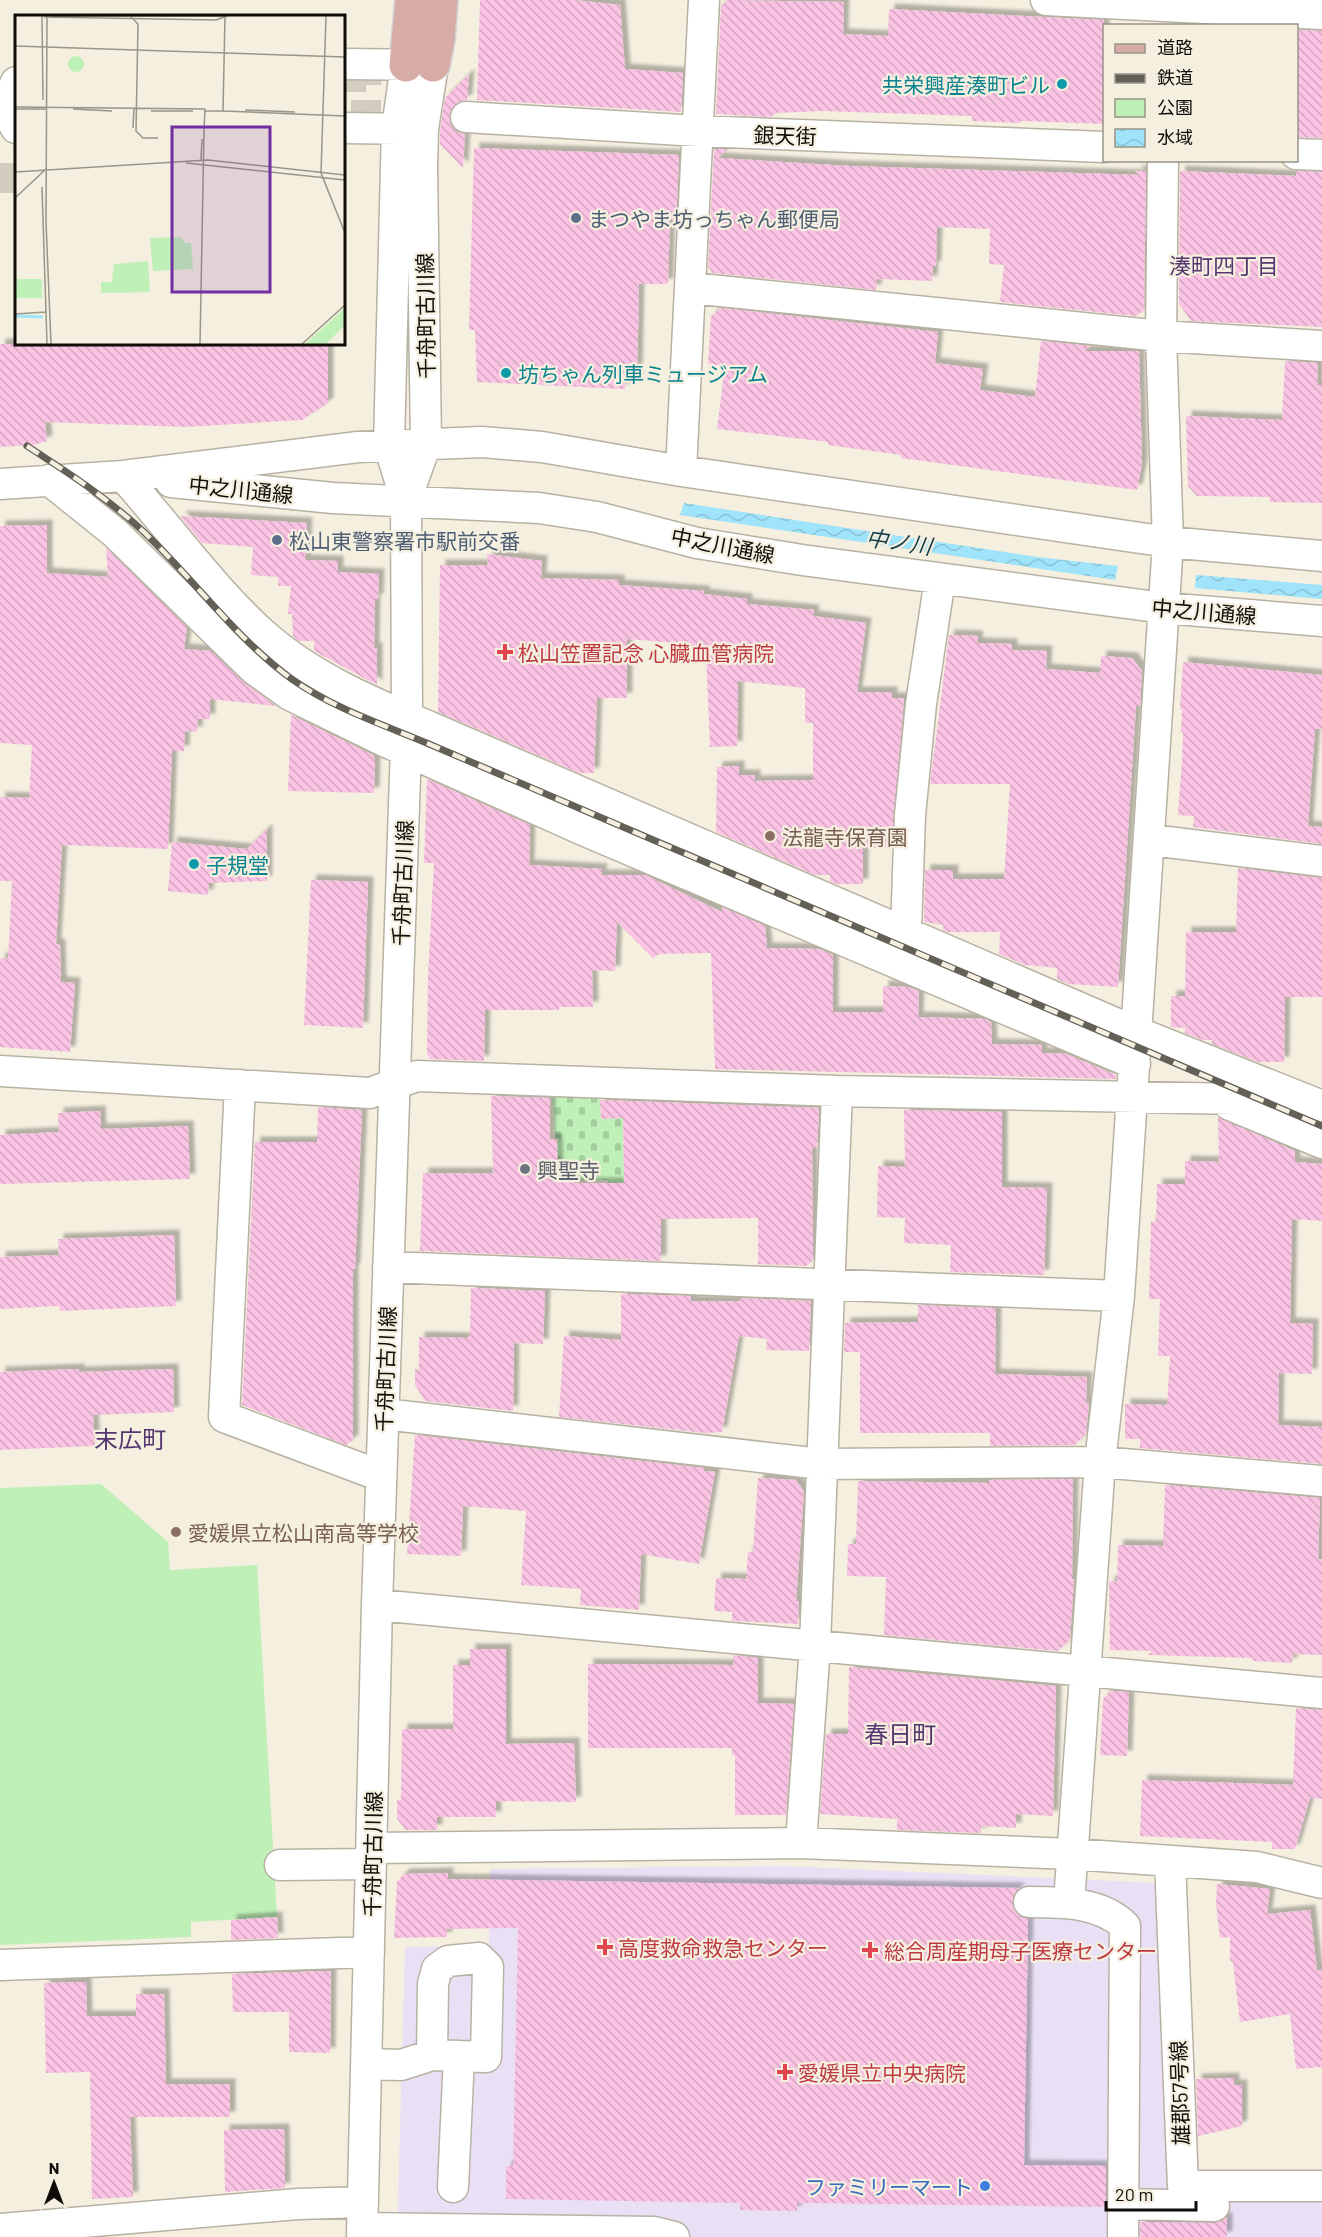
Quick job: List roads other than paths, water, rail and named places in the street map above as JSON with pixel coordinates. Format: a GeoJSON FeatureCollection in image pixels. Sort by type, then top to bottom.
{"type":"FeatureCollection","features":[{"type":"Feature","properties":{"kind":"main road"},"geometry":{"type":"LineString","coordinates":[[412,0],[420,65]]}},
{"type":"Feature","properties":{"kind":"main road"},"geometry":{"type":"LineString","coordinates":[[420,65],[438,39],[441,0]]}},
{"type":"Feature","properties":{"kind":"street"},"geometry":{"type":"LineString","coordinates":[[681,471],[704,0]]}},
{"type":"Feature","properties":{"kind":"street"},"geometry":{"type":"LineString","coordinates":[[1046,0],[1164,11],[1322,14]]}},
{"type":"Feature","properties":{"kind":"street"},"geometry":{"type":"LineString","coordinates":[[345,64],[420,65],[410,129],[345,128]]}},
{"type":"Feature","properties":{"kind":"street"},"geometry":{"type":"LineString","coordinates":[[15,84],[7,101],[11,120],[15,126]]}},
{"type":"Feature","properties":{"kind":"street","name":"銀天街"},"geometry":{"type":"LineString","coordinates":[[466,117],[698,131],[1103,147]]}},
{"type":"Feature","properties":{"kind":"street","name":"千舟町古川線"},"geometry":{"type":"LineString","coordinates":[[406,500],[426,443],[410,129]]}},
{"type":"Feature","properties":{"kind":"street","name":"千舟町古川線"},"geometry":{"type":"LineString","coordinates":[[362,2222],[377,1605],[407,717],[406,500],[389,445],[410,129]]}},
{"type":"Feature","properties":{"kind":"street"},"geometry":{"type":"LineString","coordinates":[[1298,154],[1322,155]]}},
{"type":"Feature","properties":{"kind":"street"},"geometry":{"type":"LineString","coordinates":[[1069,1903],[1100,1462],[1119,1296],[1151,840],[1168,542],[1161,336],[1163,162]]}},
{"type":"Feature","properties":{"kind":"street"},"geometry":{"type":"LineString","coordinates":[[691,288],[1161,336],[1322,346]]}},
{"type":"Feature","properties":{"kind":"street","name":"中之川通線"},"geometry":{"type":"LineString","coordinates":[[0,484],[123,476],[389,445],[482,442],[542,447],[681,471],[1168,542],[1322,556]]}},
{"type":"Feature","properties":{"kind":"street"},"geometry":{"type":"LineString","coordinates":[[123,476],[234,605],[264,635],[299,662],[339,686],[383,709],[407,717],[1137,1032],[1317,1102]]}},
{"type":"Feature","properties":{"kind":"street","name":"中之川通線"},"geometry":{"type":"LineString","coordinates":[[123,476],[250,491],[539,507],[597,517],[697,543],[940,579],[1164,608],[1322,621]]}},
{"type":"Feature","properties":{"kind":"street"},"geometry":{"type":"LineString","coordinates":[[49,480],[115,533],[254,669],[290,695],[583,830],[1135,1064]]}},
{"type":"Feature","properties":{"kind":"street"},"geometry":{"type":"LineString","coordinates":[[906,931],[910,815],[921,704],[940,579]]}},
{"type":"Feature","properties":{"kind":"street"},"geometry":{"type":"LineString","coordinates":[[1151,840],[1322,861]]}},
{"type":"Feature","properties":{"kind":"street"},"geometry":{"type":"LineString","coordinates":[[0,1071],[371,1093],[417,1076],[837,1091],[1317,1102]]}},
{"type":"Feature","properties":{"kind":"street"},"geometry":{"type":"LineString","coordinates":[[240,1085],[224,1417],[381,1476]]}},
{"type":"Feature","properties":{"kind":"street"},"geometry":{"type":"LineString","coordinates":[[801,1844],[815,1645],[837,1091]]}},
{"type":"Feature","properties":{"kind":"street"},"geometry":{"type":"LineString","coordinates":[[1217,1099],[1322,1143]]}},
{"type":"Feature","properties":{"kind":"street"},"geometry":{"type":"LineString","coordinates":[[388,1267],[1119,1296]]}},
{"type":"Feature","properties":{"kind":"street"},"geometry":{"type":"LineString","coordinates":[[384,1414],[821,1464],[1100,1462],[1322,1481]]}},
{"type":"Feature","properties":{"kind":"street"},"geometry":{"type":"LineString","coordinates":[[377,1605],[1322,1693]]}},
{"type":"Feature","properties":{"kind":"street"},"geometry":{"type":"LineString","coordinates":[[280,1865],[372,1856],[801,1844],[1072,1854],[1257,1867],[1322,1883]]}},
{"type":"Feature","properties":{"kind":"street","name":"雄郡57号線"},"geometry":{"type":"LineString","coordinates":[[1170,1861],[1183,2196]]}},
{"type":"Feature","properties":{"kind":"street"},"geometry":{"type":"LineString","coordinates":[[1029,1902],[1069,1903],[1113,1914],[1125,1926],[1123,2237]]}},
{"type":"Feature","properties":{"kind":"street"},"geometry":{"type":"LineString","coordinates":[[0,1965],[369,1952]]}},
{"type":"Feature","properties":{"kind":"street"},"geometry":{"type":"LineString","coordinates":[[367,2064],[402,2065],[445,2055],[453,2187]]}},
{"type":"Feature","properties":{"kind":"street"},"geometry":{"type":"LineString","coordinates":[[1124,2204],[1183,2196],[1322,2186]]}},
{"type":"Feature","properties":{"kind":"street"},"geometry":{"type":"LineString","coordinates":[[1183,2196],[1322,2207]]}},
{"type":"Feature","properties":{"kind":"street"},"geometry":{"type":"LineString","coordinates":[[0,2229],[298,2204],[362,2222],[654,2232],[674,2237]]}},
{"type":"Feature","properties":{"kind":"water","name":"中ノ川"},"geometry":{"type":"Polygon","coordinates":[[[684,503],[1037,557],[1118,566],[1115,580],[680,515],[684,503]]]}},
{"type":"Feature","properties":{"kind":"water"},"geometry":{"type":"Polygon","coordinates":[[[1196,575],[1322,585],[1322,599],[1195,588],[1196,575]]]}},
{"type":"Feature","properties":{"kind":"tunnel"},"geometry":{"type":"LineString","coordinates":[[345,77],[366,77],[366,115]]}},
{"type":"Feature","properties":{"kind":"tunnel"},"geometry":{"type":"LineString","coordinates":[[0,178],[15,178]]}},
{"type":"Feature","properties":{"kind":"railway"},"geometry":{"type":"LineString","coordinates":[[27,446],[76,478],[122,513],[169,557],[254,648],[293,680],[325,699],[1322,1126]]}},
{"type":"Feature","properties":{"kind":"place","name":"共栄興産湊町ビル"},"geometry":{"type":"Point","coordinates":[1062,84]}},
{"type":"Feature","properties":{"kind":"place","name":"まつやま坊っちゃん郵便局"},"geometry":{"type":"Point","coordinates":[576,218]}},
{"type":"Feature","properties":{"kind":"place","name":"坊ちゃん列車ミュージアム"},"geometry":{"type":"Point","coordinates":[506,373]}},
{"type":"Feature","properties":{"kind":"place","name":"松山東警察署市駅前交番"},"geometry":{"type":"Point","coordinates":[277,540]}},
{"type":"Feature","properties":{"kind":"place","name":"松山笠置記念 心臓血管病院"},"geometry":{"type":"Point","coordinates":[505,652]}},
{"type":"Feature","properties":{"kind":"place","name":"法龍寺保育園"},"geometry":{"type":"Point","coordinates":[770,836]}},
{"type":"Feature","properties":{"kind":"place","name":"子規堂"},"geometry":{"type":"Point","coordinates":[194,864]}},
{"type":"Feature","properties":{"kind":"place","name":"興聖寺"},"geometry":{"type":"Point","coordinates":[525,1169]}},
{"type":"Feature","properties":{"kind":"place","name":"愛媛県立松山南高等学校"},"geometry":{"type":"Point","coordinates":[176,1532]}},
{"type":"Feature","properties":{"kind":"place","name":"高度救命救急センター"},"geometry":{"type":"Point","coordinates":[605,1947]}},
{"type":"Feature","properties":{"kind":"place","name":"総合周産期母子医療センター"},"geometry":{"type":"Point","coordinates":[870,1950]}},
{"type":"Feature","properties":{"kind":"place","name":"愛媛県立中央病院"},"geometry":{"type":"Point","coordinates":[785,2072]}},
{"type":"Feature","properties":{"kind":"place","name":"ファミリーマート"},"geometry":{"type":"Point","coordinates":[985,2186]}},
{"type":"Feature","properties":{"kind":"district","name":"湊町四丁目"},"geometry":{"type":"Point","coordinates":[1224,265]}},
{"type":"Feature","properties":{"kind":"district","name":"末広町"},"geometry":{"type":"Point","coordinates":[130,1438]}},
{"type":"Feature","properties":{"kind":"district","name":"春日町"},"geometry":{"type":"Point","coordinates":[900,1733]}}]}
